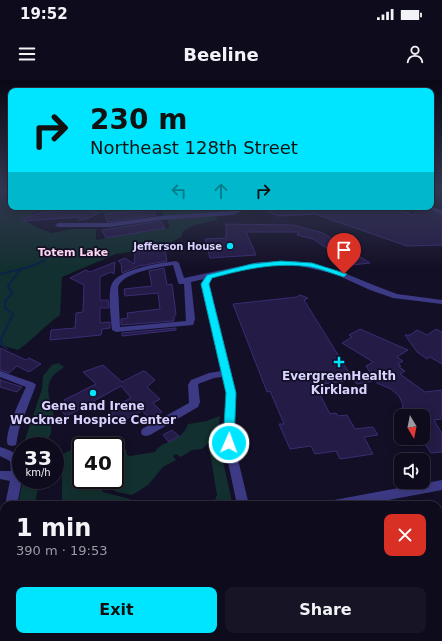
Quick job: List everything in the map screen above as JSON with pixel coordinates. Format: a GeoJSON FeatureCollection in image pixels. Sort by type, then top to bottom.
{"type":"FeatureCollection","features":[{"type":"Feature","properties":{"kind":"street"},"geometry":{"type":"LineString","coordinates":[[58,225],[110,225],[160,218],[201,215]]}},
{"type":"Feature","properties":{"kind":"street"},"geometry":{"type":"LineString","coordinates":[[187,280],[191,319],[190,323],[116,330],[114,287],[116,282],[138,269],[148,266],[176,263],[182,282],[187,280],[196,277]]}},
{"type":"Feature","properties":{"kind":"street"},"geometry":{"type":"LineString","coordinates":[[180,275],[209,277],[259,264],[300,264],[337,272],[396,296],[442,302]]}},
{"type":"Feature","properties":{"kind":"street"},"geometry":{"type":"LineString","coordinates":[[209,277],[205,284],[231,393],[229,443],[242,501]]}},
{"type":"Feature","properties":{"kind":"street"},"geometry":{"type":"LineString","coordinates":[[146,432],[194,404],[196,399],[192,388],[194,382],[205,377],[227,373]]}},
{"type":"Feature","properties":{"kind":"street"},"geometry":{"type":"LineString","coordinates":[[0,374],[31,385],[14,429],[13,437]]}},
{"type":"Feature","properties":{"kind":"street"},"geometry":{"type":"LineString","coordinates":[[0,451],[12,457]]}},
{"type":"Feature","properties":{"kind":"street"},"geometry":{"type":"LineString","coordinates":[[2,476],[12,477]]}},
{"type":"Feature","properties":{"kind":"street"},"geometry":{"type":"LineString","coordinates":[[356,501],[442,485]]}},
{"type":"Feature","properties":{"kind":"street"},"geometry":{"type":"LineString","coordinates":[[12,501],[14,489]]}},
{"type":"Feature","properties":{"kind":"green space"},"geometry":{"type":"Polygon","coordinates":[[[0,215],[32,215],[26,221],[36,227],[52,233],[73,229],[96,229],[96,240],[169,228],[168,219],[213,216],[219,219],[195,225],[183,231],[181,237],[162,247],[116,254],[62,277],[60,315],[18,350],[0,345],[0,215]]]}},
{"type":"Feature","properties":{"kind":"green space"},"geometry":{"type":"Polygon","coordinates":[[[163,215],[189,215],[164,217],[163,215]]]}},
{"type":"Feature","properties":{"kind":"green space"},"geometry":{"type":"Polygon","coordinates":[[[58,363],[64,367],[53,376],[50,381],[48,391],[54,417],[51,420],[51,433],[49,437],[26,437],[42,389],[43,376],[52,365],[58,363]]]}},
{"type":"Feature","properties":{"kind":"green space"},"geometry":{"type":"Polygon","coordinates":[[[220,416],[218,435],[202,449],[192,450],[181,457],[176,454],[173,456],[176,460],[163,467],[148,485],[132,495],[117,492],[111,489],[124,489],[124,451],[126,449],[127,455],[130,456],[155,452],[162,445],[181,435],[188,424],[207,421],[220,416]]]}},
{"type":"Feature","properties":{"kind":"green space"},"geometry":{"type":"Polygon","coordinates":[[[219,443],[232,501],[215,501],[217,495],[210,453],[219,443]]]}},
{"type":"Feature","properties":{"kind":"green space"},"geometry":{"type":"Polygon","coordinates":[[[72,449],[72,489],[101,489],[103,492],[130,499],[131,501],[62,501],[62,489],[64,489],[64,454],[72,449]]]}},
{"type":"Feature","properties":{"kind":"green space"},"geometry":{"type":"Polygon","coordinates":[[[21,489],[38,489],[36,501],[19,501],[21,489]]]}},
{"type":"Feature","properties":{"kind":"building"},"geometry":{"type":"Polygon","coordinates":[[[34,215],[95,215],[84,220],[79,219],[79,217],[24,221],[23,219],[34,215]]]}},
{"type":"Feature","properties":{"kind":"building"},"geometry":{"type":"Polygon","coordinates":[[[105,215],[155,215],[110,222],[107,222],[105,215]]]}},
{"type":"Feature","properties":{"kind":"building"},"geometry":{"type":"Polygon","coordinates":[[[318,215],[442,215],[442,245],[407,246],[318,215]]]}},
{"type":"Feature","properties":{"kind":"building"},"geometry":{"type":"Polygon","coordinates":[[[161,221],[165,228],[106,238],[102,230],[161,221]]]}},
{"type":"Feature","properties":{"kind":"building"},"geometry":{"type":"Polygon","coordinates":[[[226,224],[293,225],[323,233],[370,263],[352,265],[313,239],[297,235],[299,232],[246,232],[256,255],[210,258],[205,239],[226,238],[226,224]]]}},
{"type":"Feature","properties":{"kind":"building"},"geometry":{"type":"Polygon","coordinates":[[[165,249],[167,261],[139,266],[122,273],[121,263],[118,261],[125,258],[134,264],[135,252],[165,249]]]}},
{"type":"Feature","properties":{"kind":"building"},"geometry":{"type":"Polygon","coordinates":[[[115,262],[114,274],[111,272],[100,277],[100,300],[108,300],[109,308],[100,308],[100,323],[110,322],[110,328],[102,329],[101,335],[50,340],[51,330],[75,328],[76,313],[83,312],[84,285],[70,278],[86,270],[90,272],[115,262]]]}},
{"type":"Feature","properties":{"kind":"building"},"geometry":{"type":"Polygon","coordinates":[[[164,268],[167,285],[172,284],[176,314],[174,321],[121,325],[121,319],[128,318],[127,313],[160,309],[158,293],[125,296],[124,289],[152,286],[149,271],[164,268]]]}},
{"type":"Feature","properties":{"kind":"building"},"geometry":{"type":"Polygon","coordinates":[[[300,295],[308,298],[304,300],[348,371],[373,381],[357,384],[353,380],[315,385],[330,414],[336,413],[338,416],[347,415],[355,429],[373,427],[378,435],[364,437],[373,454],[340,459],[336,451],[315,454],[311,446],[290,449],[279,424],[284,424],[270,391],[267,392],[233,304],[297,297],[300,295]]]}},
{"type":"Feature","properties":{"kind":"building"},"geometry":{"type":"Polygon","coordinates":[[[176,328],[176,330],[122,336],[122,333],[176,328]]]}},
{"type":"Feature","properties":{"kind":"building"},"geometry":{"type":"Polygon","coordinates":[[[360,329],[408,350],[397,357],[403,361],[398,364],[401,366],[399,367],[405,371],[400,374],[425,392],[442,390],[442,419],[434,420],[442,434],[442,452],[431,453],[426,445],[430,445],[430,409],[402,409],[403,405],[399,396],[391,389],[377,383],[366,366],[373,362],[342,343],[352,337],[349,335],[360,329]]]}},
{"type":"Feature","properties":{"kind":"building"},"geometry":{"type":"Polygon","coordinates":[[[436,329],[442,332],[442,364],[430,357],[427,359],[417,352],[405,335],[410,335],[417,330],[427,335],[436,329]]]}},
{"type":"Feature","properties":{"kind":"building"},"geometry":{"type":"Polygon","coordinates":[[[0,348],[26,360],[29,358],[41,364],[29,372],[17,366],[9,373],[0,370],[0,348]]]}},
{"type":"Feature","properties":{"kind":"building","name":"Gene and Irene Wockner Hospice Center"},"geometry":{"type":"Polygon","coordinates":[[[103,365],[122,382],[143,371],[146,372],[155,380],[147,387],[160,399],[153,403],[162,412],[151,419],[142,411],[126,419],[122,416],[113,421],[108,415],[120,408],[117,405],[131,398],[121,386],[67,416],[65,415],[57,406],[65,402],[64,400],[96,384],[83,372],[103,365]]]}},
{"type":"Feature","properties":{"kind":"building"},"geometry":{"type":"Polygon","coordinates":[[[0,380],[22,387],[17,392],[0,387],[0,380]]]}},
{"type":"Feature","properties":{"kind":"building"},"geometry":{"type":"Polygon","coordinates":[[[172,430],[179,436],[169,442],[163,435],[172,430]]]}},
{"type":"Feature","properties":{"kind":"waterway"},"geometry":{"type":"LineString","coordinates":[[42,262],[55,249]]}},
{"type":"Feature","properties":{"kind":"waterway"},"geometry":{"type":"LineString","coordinates":[[0,274],[29,267],[42,262]]}},
{"type":"Feature","properties":{"kind":"waterway"},"geometry":{"type":"LineString","coordinates":[[7,349],[2,345],[1,339],[13,314],[5,308],[5,303],[12,294],[8,286],[21,269]]}},
{"type":"Feature","properties":{"kind":"place","name":"Jefferson House"},"geometry":{"type":"Point","coordinates":[230,246]}},
{"type":"Feature","properties":{"kind":"place","name":"EvergreenHealth Kirkland"},"geometry":{"type":"Point","coordinates":[339,362]}},
{"type":"Feature","properties":{"kind":"place","name":"Gene and Irene Wockner Hospice Center"},"geometry":{"type":"Point","coordinates":[93,393]}},
{"type":"Feature","properties":{"kind":"district","name":"Totem Lake"},"geometry":{"type":"Point","coordinates":[73,252]}},
{"type":"Feature","properties":{"kind":"route"},"geometry":{"type":"LineString","coordinates":[[229,443],[231,393],[205,284],[209,277],[215,274],[266,263],[296,263],[324,268],[344,274]]}}]}
